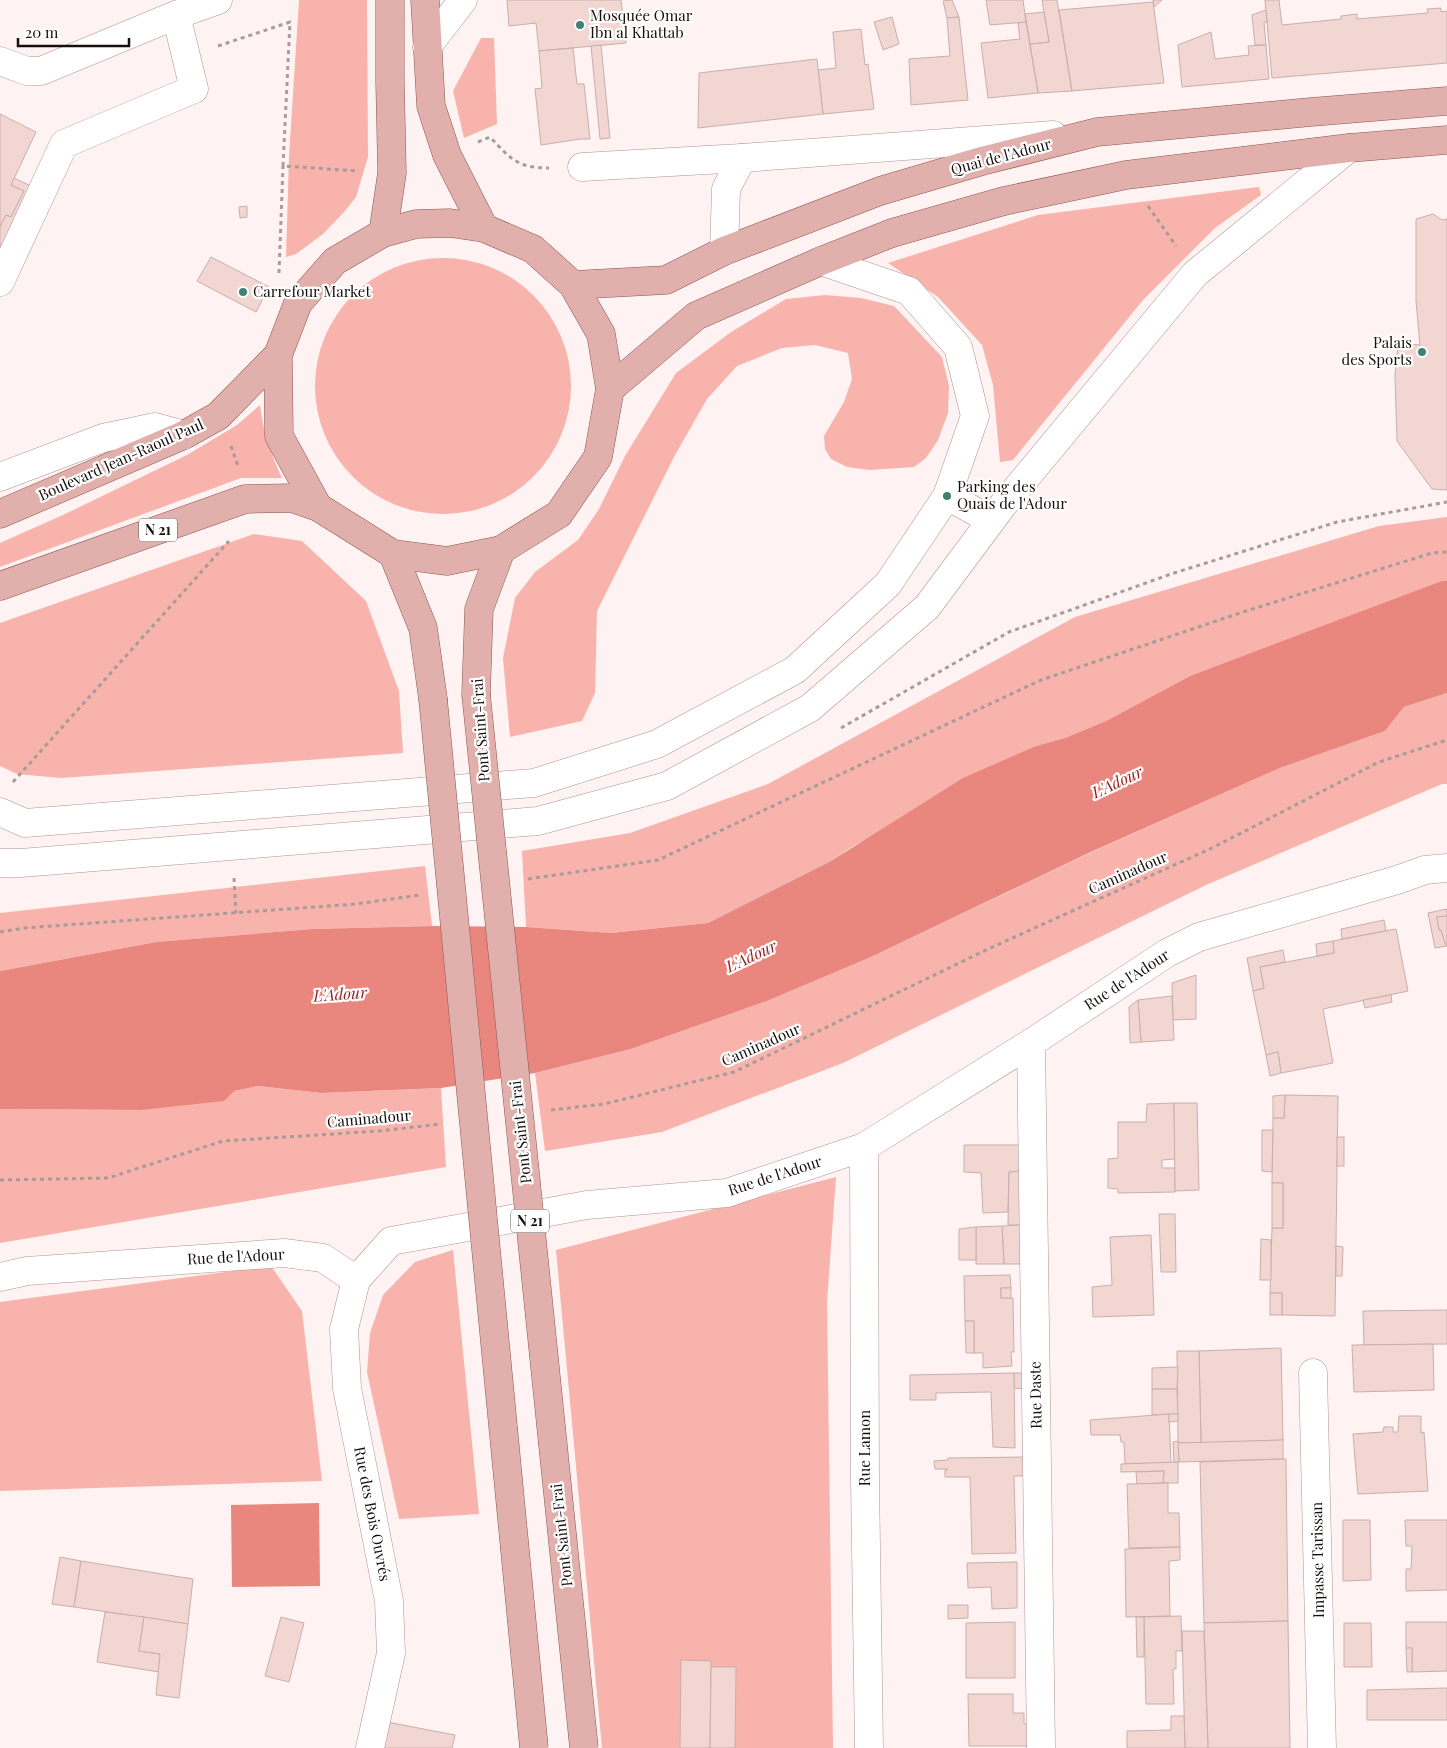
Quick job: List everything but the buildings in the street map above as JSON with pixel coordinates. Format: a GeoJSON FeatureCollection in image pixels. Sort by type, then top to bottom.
{"type":"FeatureCollection","features":[{"type":"Feature","properties":{"kind":"main road"},"geometry":{"type":"LineString","coordinates":[[383,234],[392,174],[390,0]]}},
{"type":"Feature","properties":{"kind":"main road"},"geometry":{"type":"LineString","coordinates":[[425,0],[431,106],[447,155],[484,228]]}},
{"type":"Feature","properties":{"kind":"main road","name":"Quai de l'Adour"},"geometry":{"type":"LineString","coordinates":[[573,285],[666,280],[724,251],[880,191],[982,161],[1097,132],[1447,101]]}},
{"type":"Feature","properties":{"kind":"main road"},"geometry":{"type":"LineString","coordinates":[[610,389],[696,316],[821,261],[892,233],[995,204],[1126,175],[1349,148],[1447,140]]}},
{"type":"Feature","properties":{"kind":"main road"},"geometry":{"type":"LineString","coordinates":[[450,223],[484,228],[534,249],[573,285],[600,334],[610,389],[598,457],[559,514],[502,550],[447,561],[393,554],[318,507],[279,436],[278,355],[298,303],[335,261],[383,234],[416,224],[450,223]]}},
{"type":"Feature","properties":{"kind":"main road","name":"Boulevard Jean-Raoul Paul"},"geometry":{"type":"LineString","coordinates":[[0,514],[184,435],[218,416],[278,355]]}},
{"type":"Feature","properties":{"kind":"main road","name":"N 21"},"geometry":{"type":"LineString","coordinates":[[0,586],[245,499],[292,498],[318,507]]}},
{"type":"Feature","properties":{"kind":"main road","name":"Pont Saint-Frai"},"geometry":{"type":"LineString","coordinates":[[502,550],[479,609],[476,694],[584,1748]]}},
{"type":"Feature","properties":{"kind":"main road"},"geometry":{"type":"LineString","coordinates":[[393,554],[423,628],[433,699],[534,1748]]}},
{"type":"Feature","properties":{"kind":"street"},"geometry":{"type":"LineString","coordinates":[[0,61],[27,71],[41,71],[176,15],[218,0]]}},
{"type":"Feature","properties":{"kind":"street"},"geometry":{"type":"LineString","coordinates":[[427,47],[463,0]]}},
{"type":"Feature","properties":{"kind":"street"},"geometry":{"type":"LineString","coordinates":[[0,282],[64,144],[194,89],[176,15]]}},
{"type":"Feature","properties":{"kind":"street"},"geometry":{"type":"LineString","coordinates":[[582,167],[742,158],[1097,132]]}},
{"type":"Feature","properties":{"kind":"street"},"geometry":{"type":"LineString","coordinates":[[26,824],[11,863],[538,821],[666,786],[810,708],[927,608],[991,520],[1195,274],[1349,148]]}},
{"type":"Feature","properties":{"kind":"street"},"geometry":{"type":"LineString","coordinates":[[724,251],[726,189],[742,158]]}},
{"type":"Feature","properties":{"kind":"street"},"geometry":{"type":"LineString","coordinates":[[3,801],[26,824],[534,783],[657,744],[795,670],[888,584],[947,496],[975,416],[958,347],[910,291],[821,261]]}},
{"type":"Feature","properties":{"kind":"street"},"geometry":{"type":"LineString","coordinates":[[0,477],[102,438],[155,427],[184,435]]}},
{"type":"Feature","properties":{"kind":"street"},"geometry":{"type":"LineString","coordinates":[[947,496],[991,520]]}},
{"type":"Feature","properties":{"kind":"street","name":"Rue de l'Adour"},"geometry":{"type":"LineString","coordinates":[[0,1277],[27,1271],[284,1253],[324,1258],[356,1280],[391,1241],[587,1205],[727,1193],[864,1147],[1031,1042],[1166,953],[1199,937],[1397,880],[1425,870],[1447,868]]}},
{"type":"Feature","properties":{"kind":"street","name":"Rue Daste"},"geometry":{"type":"LineString","coordinates":[[1031,1042],[1042,1748]]}},
{"type":"Feature","properties":{"kind":"street","name":"Rue Lamon"},"geometry":{"type":"LineString","coordinates":[[864,1147],[868,1748]]}},
{"type":"Feature","properties":{"kind":"street","name":"Rue des Bois Ouvrés"},"geometry":{"type":"LineString","coordinates":[[356,1280],[344,1329],[347,1388],[388,1601],[391,1653],[370,1748]]}},
{"type":"Feature","properties":{"kind":"street","name":"Impasse Tarissan"},"geometry":{"type":"LineString","coordinates":[[1313,1373],[1322,1748]]}},
{"type":"Feature","properties":{"kind":"path"},"geometry":{"type":"LineString","coordinates":[[187,56],[290,22],[278,282]]}},
{"type":"Feature","properties":{"kind":"path"},"geometry":{"type":"LineString","coordinates":[[474,144],[490,137],[510,158],[530,168],[582,167]]}},
{"type":"Feature","properties":{"kind":"path"},"geometry":{"type":"LineString","coordinates":[[283,166],[359,171]]}},
{"type":"Feature","properties":{"kind":"path"},"geometry":{"type":"LineString","coordinates":[[1126,175],[1195,274]]}},
{"type":"Feature","properties":{"kind":"path"},"geometry":{"type":"LineString","coordinates":[[229,440],[238,468]]}},
{"type":"Feature","properties":{"kind":"path"},"geometry":{"type":"LineString","coordinates":[[840,729],[1009,632],[1171,574],[1337,522],[1447,502]]}},
{"type":"Feature","properties":{"kind":"path"},"geometry":{"type":"LineString","coordinates":[[3,801],[235,535]]}},
{"type":"Feature","properties":{"kind":"path","name":"Caminadour"},"geometry":{"type":"LineString","coordinates":[[545,1111],[604,1104],[734,1072],[988,949],[1212,848],[1379,762],[1447,740]]}},
{"type":"Feature","properties":{"kind":"path","name":"Caminadour"},"geometry":{"type":"LineString","coordinates":[[0,1180],[108,1178],[223,1141],[379,1131],[448,1123]]}},
{"type":"Feature","properties":{"kind":"shaded area"},"geometry":{"type":"Polygon","coordinates":[[[299,0],[367,0],[368,157],[356,197],[345,211],[323,234],[296,254],[286,257],[289,157],[299,0]]]}},
{"type":"Feature","properties":{"kind":"shaded area"},"geometry":{"type":"Polygon","coordinates":[[[481,38],[494,38],[497,124],[464,138],[453,91],[481,38]]]}},
{"type":"Feature","properties":{"kind":"shaded area"},"geometry":{"type":"Polygon","coordinates":[[[1259,187],[1261,195],[1215,228],[1143,300],[1013,460],[1000,462],[993,385],[982,345],[938,297],[888,263],[1038,215],[1259,187]]]}},
{"type":"Feature","properties":{"kind":"shaded area"},"geometry":{"type":"Polygon","coordinates":[[[443,258],[480,264],[503,273],[524,287],[542,305],[561,337],[568,361],[571,386],[565,423],[556,446],[542,467],[524,485],[492,504],[468,511],[443,514],[406,508],[383,499],[362,485],[344,467],[325,435],[318,411],[315,386],[321,349],[330,326],[344,305],[362,287],[394,268],[418,261],[443,258]]]}},
{"type":"Feature","properties":{"kind":"shaded area"},"geometry":{"type":"Polygon","coordinates":[[[825,295],[861,298],[894,306],[942,357],[949,386],[948,413],[938,440],[926,458],[914,467],[869,470],[847,467],[831,459],[825,449],[824,436],[844,402],[852,379],[848,353],[815,345],[782,348],[737,366],[707,399],[674,457],[597,611],[595,693],[582,721],[510,737],[503,658],[515,598],[535,572],[578,540],[599,509],[625,456],[676,373],[731,332],[786,299],[825,295]]]}},
{"type":"Feature","properties":{"kind":"shaded area"},"geometry":{"type":"Polygon","coordinates":[[[260,405],[268,443],[282,478],[241,478],[0,567],[0,543],[187,455],[237,425],[260,405]]]}},
{"type":"Feature","properties":{"kind":"shaded area"},"geometry":{"type":"Polygon","coordinates":[[[1447,517],[1447,581],[1190,676],[1106,721],[1065,738],[1036,746],[852,847],[831,861],[708,923],[611,933],[526,927],[522,851],[630,833],[768,784],[1075,617],[1379,526],[1447,517]]]}},
{"type":"Feature","properties":{"kind":"shaded area"},"geometry":{"type":"Polygon","coordinates":[[[254,534],[302,541],[366,601],[399,691],[403,753],[61,778],[17,774],[0,766],[0,623],[254,534]]]}},
{"type":"Feature","properties":{"kind":"shaded area"},"geometry":{"type":"Polygon","coordinates":[[[1447,693],[1447,784],[1442,784],[1206,885],[843,1063],[662,1132],[545,1151],[535,1073],[631,1049],[767,1001],[871,957],[1094,851],[1280,768],[1385,731],[1404,707],[1447,693]]]}},
{"type":"Feature","properties":{"kind":"shaded area"},"geometry":{"type":"Polygon","coordinates":[[[425,866],[432,926],[312,929],[156,942],[0,971],[0,913],[425,866]]]}},
{"type":"Feature","properties":{"kind":"shaded area"},"geometry":{"type":"Polygon","coordinates":[[[258,1086],[321,1093],[441,1088],[446,1167],[0,1243],[0,1109],[141,1110],[258,1086]]]}},
{"type":"Feature","properties":{"kind":"shaded area"},"geometry":{"type":"Polygon","coordinates":[[[836,1177],[827,1302],[833,1748],[602,1748],[556,1250],[836,1177]]]}},
{"type":"Feature","properties":{"kind":"shaded area"},"geometry":{"type":"Polygon","coordinates":[[[453,1250],[479,1514],[399,1519],[367,1372],[370,1333],[383,1295],[415,1262],[453,1250]]]}},
{"type":"Feature","properties":{"kind":"shaded area"},"geometry":{"type":"Polygon","coordinates":[[[271,1266],[302,1311],[322,1481],[0,1491],[0,1302],[271,1266]]]}},
{"type":"Feature","properties":{"kind":"water","name":"L'Adour"},"geometry":{"type":"Polygon","coordinates":[[[1442,581],[1447,581],[1447,693],[1404,707],[1385,731],[1280,768],[1093,851],[871,957],[767,1001],[631,1049],[535,1073],[441,1088],[321,1093],[258,1086],[234,1091],[224,1101],[141,1110],[0,1109],[0,971],[156,942],[312,929],[432,926],[526,927],[611,933],[708,923],[831,861],[963,778],[1036,746],[1065,738],[1106,721],[1190,676],[1442,581]]]}},
{"type":"Feature","properties":{"kind":"water"},"geometry":{"type":"Polygon","coordinates":[[[319,1503],[320,1586],[232,1587],[231,1505],[319,1503]]]}},
{"type":"Feature","properties":{"kind":"place","name":"Mosquée Omar Ibn al Khattab"},"geometry":{"type":"Point","coordinates":[580,25]}},
{"type":"Feature","properties":{"kind":"place","name":"Carrefour Market"},"geometry":{"type":"Point","coordinates":[243,292]}},
{"type":"Feature","properties":{"kind":"place","name":"Palais des Sports"},"geometry":{"type":"Point","coordinates":[1422,352]}},
{"type":"Feature","properties":{"kind":"place","name":"Parking des Quais de l'Adour"},"geometry":{"type":"Point","coordinates":[947,496]}}]}
